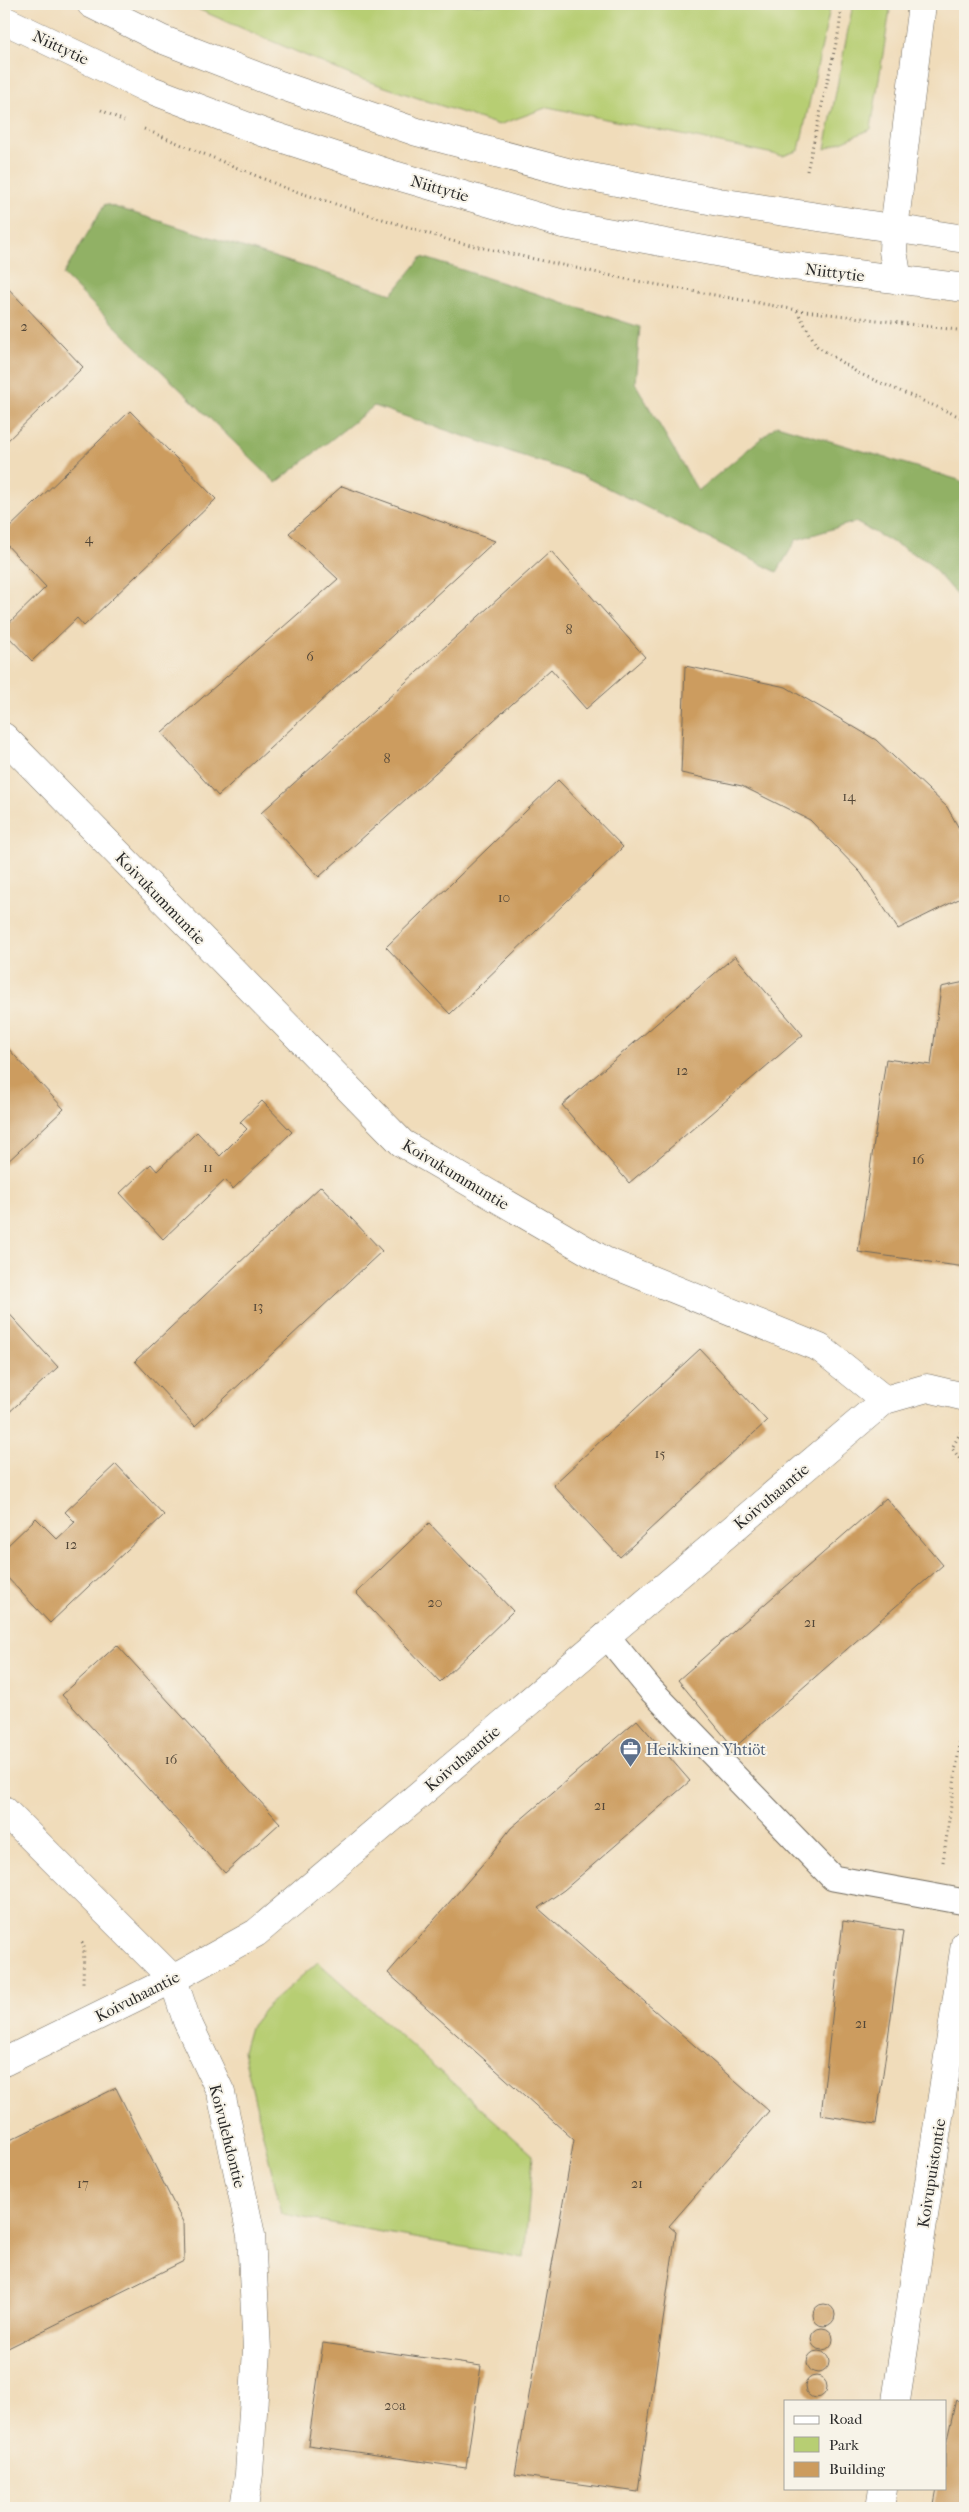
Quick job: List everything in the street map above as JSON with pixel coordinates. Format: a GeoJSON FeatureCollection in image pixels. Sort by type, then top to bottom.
{"type":"FeatureCollection","features":[{"type":"Feature","properties":{"kind":"main road"},"geometry":{"type":"LineString","coordinates":[[91,4],[161,39],[280,85],[417,132],[571,173],[719,202],[965,238]]}},
{"type":"Feature","properties":{"kind":"main road"},"geometry":{"type":"LineString","coordinates":[[898,280],[893,251],[894,229],[922,4]]}},
{"type":"Feature","properties":{"kind":"main road","name":"Niittytie"},"geometry":{"type":"LineString","coordinates":[[4,20],[146,88],[262,132],[394,175],[563,224],[759,261],[965,288]]}},
{"type":"Feature","properties":{"kind":"main road","name":"Koivukummuntie"},"geometry":{"type":"LineString","coordinates":[[4,737],[402,1144],[605,1261],[820,1348],[884,1400]]}},
{"type":"Feature","properties":{"kind":"main road"},"geometry":{"type":"LineString","coordinates":[[884,1400],[927,1388],[965,1397]]}},
{"type":"Feature","properties":{"kind":"main road","name":"Koivuhaantie"},"geometry":{"type":"LineString","coordinates":[[4,2062],[173,1979],[256,1933],[884,1400]]}},
{"type":"Feature","properties":{"kind":"main road","name":"Koivulehdontie"},"geometry":{"type":"LineString","coordinates":[[4,1810],[173,1979],[187,2021],[221,2092],[251,2235],[258,2350],[250,2474],[244,2508]]}},
{"type":"Feature","properties":{"kind":"main road","name":"Koivupuistontie"},"geometry":{"type":"LineString","coordinates":[[896,2400],[965,1944]]}},
{"type":"Feature","properties":{"kind":"main road"},"geometry":{"type":"LineString","coordinates":[[880,2508],[883,2490]]}},
{"type":"Feature","properties":{"kind":"lane"},"geometry":{"type":"LineString","coordinates":[[606,1635],[650,1690],[833,1878],[965,1902]]}},
{"type":"Feature","properties":{"kind":"path"},"geometry":{"type":"LineString","coordinates":[[807,171],[839,30],[842,4]]}},
{"type":"Feature","properties":{"kind":"path"},"geometry":{"type":"LineString","coordinates":[[796,310],[818,346],[858,373],[965,419]]}},
{"type":"Feature","properties":{"kind":"path"},"geometry":{"type":"LineString","coordinates":[[965,1425],[952,1448],[965,1466]]}},
{"type":"Feature","properties":{"kind":"path"},"geometry":{"type":"LineString","coordinates":[[81,1939],[84,1946],[83,1982],[93,2018]]}},
{"type":"Feature","properties":{"kind":"green space"},"geometry":{"type":"Polygon","coordinates":[[[186,4],[831,4],[799,150],[783,156],[548,107],[499,125],[355,77],[186,4]]]}},
{"type":"Feature","properties":{"kind":"green space"},"geometry":{"type":"Polygon","coordinates":[[[853,4],[891,4],[871,129],[825,149],[853,4]]]}},
{"type":"Feature","properties":{"kind":"green space"},"geometry":{"type":"Polygon","coordinates":[[[105,204],[392,294],[422,257],[640,327],[635,383],[698,491],[777,425],[959,480],[965,486],[965,605],[927,561],[855,522],[796,540],[777,572],[583,476],[374,406],[276,483],[63,275],[105,204]]]}},
{"type":"Feature","properties":{"kind":"green space"},"geometry":{"type":"Polygon","coordinates":[[[318,1962],[533,2155],[524,2258],[282,2214],[243,2051],[250,2027],[265,2008],[318,1962]]]}},
{"type":"Feature","properties":{"kind":"building"},"geometry":{"type":"Polygon","coordinates":[[[4,284],[83,367],[4,444],[4,284]]]}},
{"type":"Feature","properties":{"kind":"building"},"geometry":{"type":"Polygon","coordinates":[[[130,411],[216,499],[84,626],[77,618],[32,661],[4,632],[4,628],[46,587],[4,542],[4,533],[130,411]]]}},
{"type":"Feature","properties":{"kind":"building"},"geometry":{"type":"Polygon","coordinates":[[[342,486],[495,541],[218,796],[162,733],[338,579],[289,533],[342,486]]]}},
{"type":"Feature","properties":{"kind":"building"},"geometry":{"type":"Polygon","coordinates":[[[551,551],[645,657],[586,709],[551,669],[319,877],[261,813],[551,551]]]}},
{"type":"Feature","properties":{"kind":"building"},"geometry":{"type":"Polygon","coordinates":[[[685,666],[786,687],[876,740],[947,807],[965,839],[965,896],[898,929],[861,873],[810,820],[742,786],[681,773],[685,666]]]}},
{"type":"Feature","properties":{"kind":"building"},"geometry":{"type":"Polygon","coordinates":[[[558,780],[623,847],[450,1014],[386,947],[558,780]]]}},
{"type":"Feature","properties":{"kind":"building"},"geometry":{"type":"Polygon","coordinates":[[[735,956],[803,1035],[629,1183],[562,1105],[735,956]]]}},
{"type":"Feature","properties":{"kind":"building"},"geometry":{"type":"Polygon","coordinates":[[[965,982],[965,1267],[858,1252],[886,1059],[931,1065],[941,987],[965,982]]]}},
{"type":"Feature","properties":{"kind":"building"},"geometry":{"type":"Polygon","coordinates":[[[4,1044],[64,1109],[4,1165],[4,1044]]]}},
{"type":"Feature","properties":{"kind":"building"},"geometry":{"type":"Polygon","coordinates":[[[262,1101],[292,1132],[233,1189],[225,1180],[163,1239],[120,1193],[151,1164],[157,1171],[197,1132],[220,1156],[247,1129],[240,1122],[262,1101]]]}},
{"type":"Feature","properties":{"kind":"building"},"geometry":{"type":"Polygon","coordinates":[[[321,1186],[382,1251],[195,1426],[135,1361],[321,1186]]]}},
{"type":"Feature","properties":{"kind":"building"},"geometry":{"type":"Polygon","coordinates":[[[4,1308],[58,1367],[4,1417],[4,1308]]]}},
{"type":"Feature","properties":{"kind":"building"},"geometry":{"type":"Polygon","coordinates":[[[700,1349],[767,1421],[620,1557],[553,1485],[700,1349]]]}},
{"type":"Feature","properties":{"kind":"building"},"geometry":{"type":"Polygon","coordinates":[[[116,1464],[164,1515],[50,1623],[4,1574],[4,1549],[36,1518],[57,1539],[75,1522],[65,1512],[116,1464]]]}},
{"type":"Feature","properties":{"kind":"building"},"geometry":{"type":"Polygon","coordinates":[[[886,1498],[943,1565],[734,1748],[678,1680],[886,1498]]]}},
{"type":"Feature","properties":{"kind":"building"},"geometry":{"type":"Polygon","coordinates":[[[429,1523],[513,1611],[440,1682],[356,1593],[429,1523]]]}},
{"type":"Feature","properties":{"kind":"building"},"geometry":{"type":"Polygon","coordinates":[[[117,1645],[280,1823],[225,1873],[62,1695],[117,1645]]]}},
{"type":"Feature","properties":{"kind":"building"},"geometry":{"type":"Polygon","coordinates":[[[637,1720],[690,1781],[564,1890],[538,1908],[769,2111],[669,2226],[676,2232],[638,2492],[515,2475],[574,2140],[388,1973],[487,1859],[511,1828],[637,1720]]]}},
{"type":"Feature","properties":{"kind":"building"},"geometry":{"type":"Polygon","coordinates":[[[843,1921],[903,1931],[876,2124],[821,2115],[843,1921]]]}},
{"type":"Feature","properties":{"kind":"building"},"geometry":{"type":"Polygon","coordinates":[[[116,2088],[183,2222],[184,2261],[4,2350],[4,2143],[116,2088]]]}},
{"type":"Feature","properties":{"kind":"building"},"geometry":{"type":"Polygon","coordinates":[[[824,2304],[832,2307],[835,2315],[832,2323],[824,2326],[816,2323],[813,2315],[816,2307],[824,2304]]]}},
{"type":"Feature","properties":{"kind":"building"},"geometry":{"type":"Polygon","coordinates":[[[822,2328],[830,2331],[833,2339],[830,2347],[822,2350],[814,2347],[811,2339],[814,2331],[822,2328]]]}},
{"type":"Feature","properties":{"kind":"building"},"geometry":{"type":"Polygon","coordinates":[[[323,2343],[481,2366],[466,2468],[308,2445],[323,2343]]]}},
{"type":"Feature","properties":{"kind":"building"},"geometry":{"type":"Polygon","coordinates":[[[818,2351],[826,2354],[829,2362],[826,2370],[818,2373],[810,2370],[807,2362],[810,2354],[818,2351]]]}},
{"type":"Feature","properties":{"kind":"building"},"geometry":{"type":"Polygon","coordinates":[[[816,2376],[824,2379],[827,2387],[824,2395],[816,2398],[808,2395],[805,2387],[808,2379],[816,2376]]]}},
{"type":"Feature","properties":{"kind":"building"},"geometry":{"type":"Polygon","coordinates":[[[956,2399],[965,2407],[965,2508],[938,2508],[934,2504],[937,2490],[946,2490],[946,2444],[956,2399]]]}},
{"type":"Feature","properties":{"kind":"place","name":"Heikkinen Yhtiöt"},"geometry":{"type":"Point","coordinates":[630,1768]}}]}
